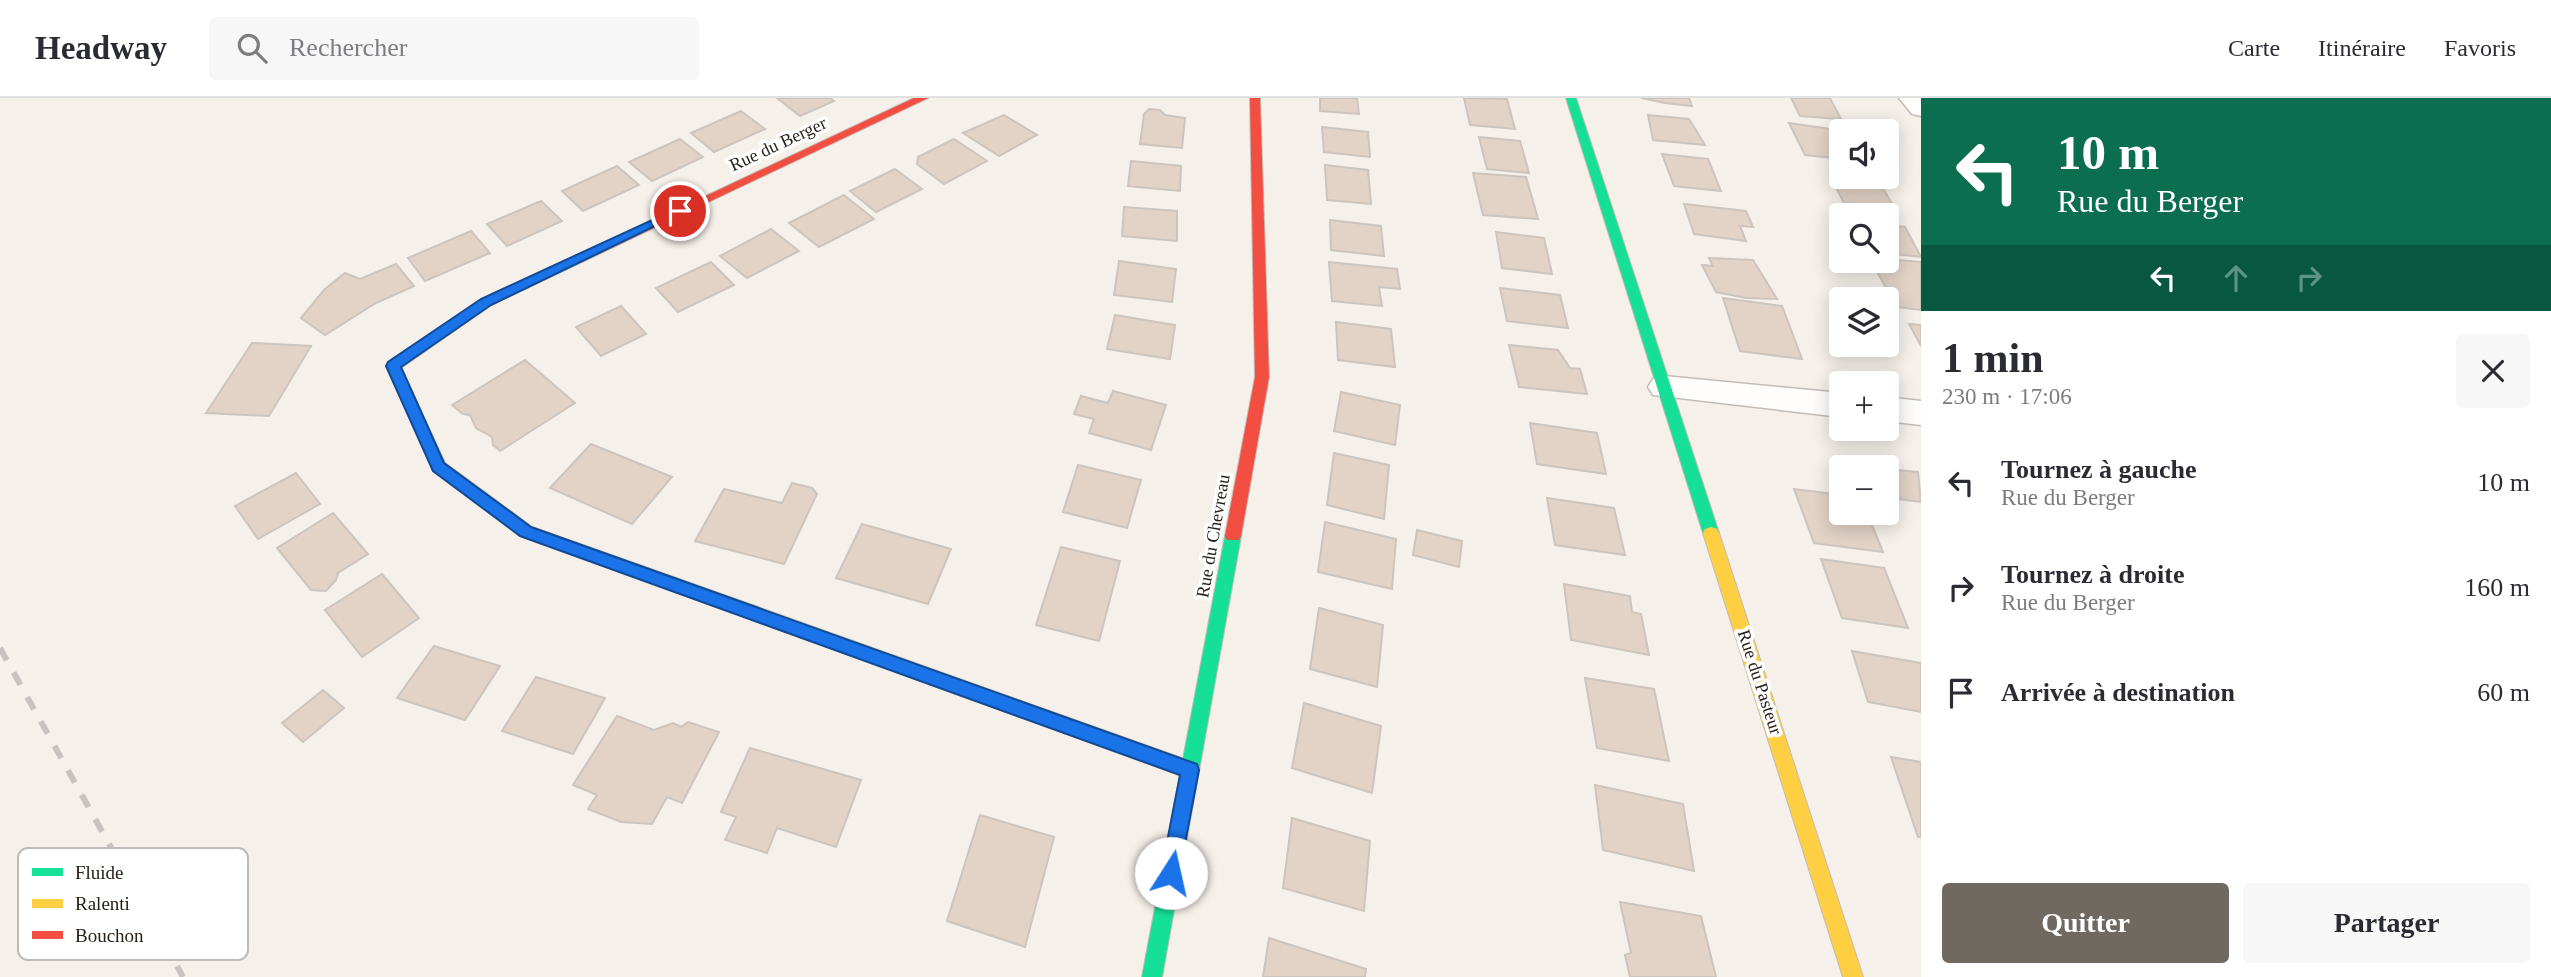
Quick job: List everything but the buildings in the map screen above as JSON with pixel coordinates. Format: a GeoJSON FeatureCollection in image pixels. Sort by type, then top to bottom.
{"type":"FeatureCollection","features":[{"type":"Feature","properties":{"kind":"street","name":"Rue du Berger"},"geometry":{"type":"LineString","coordinates":[[923,98],[486,302],[393,366],[439,467],[526,531],[1190,770]]}},
{"type":"Feature","properties":{"kind":"street","name":"Rue du Chevreau"},"geometry":{"type":"LineString","coordinates":[[1152,977],[1262,377],[1255,98]]}},
{"type":"Feature","properties":{"kind":"street","name":"Rue du Pasteur"},"geometry":{"type":"LineString","coordinates":[[1571,98],[1853,977]]}},
{"type":"Feature","properties":{"kind":"street"},"geometry":{"type":"LineString","coordinates":[[1911,98],[1921,109]]}},
{"type":"Feature","properties":{"kind":"street"},"geometry":{"type":"LineString","coordinates":[[1664,387],[1829,404]]}},
{"type":"Feature","properties":{"kind":"street"},"geometry":{"type":"LineString","coordinates":[[1899,410],[1921,413]]}},
{"type":"Feature","properties":{"kind":"railway"},"geometry":{"type":"LineString","coordinates":[[0,648],[111,848]]}},
{"type":"Feature","properties":{"kind":"railway"},"geometry":{"type":"LineString","coordinates":[[174,960],[183,977]]}},
{"type":"Feature","properties":{"kind":"traffic: fast"},"geometry":{"type":"LineString","coordinates":[[1571,98],[1711,533]]}},
{"type":"Feature","properties":{"kind":"traffic: fast"},"geometry":{"type":"LineString","coordinates":[[580,258],[486,302],[393,366],[439,467],[526,531],[752,612]]}},
{"type":"Feature","properties":{"kind":"traffic: fast"},"geometry":{"type":"LineString","coordinates":[[1152,977],[1233,536]]}},
{"type":"Feature","properties":{"kind":"traffic: slow"},"geometry":{"type":"LineString","coordinates":[[1711,533],[1853,977]]}},
{"type":"Feature","properties":{"kind":"traffic: slow"},"geometry":{"type":"LineString","coordinates":[[752,612],[1190,770]]}},
{"type":"Feature","properties":{"kind":"traffic: jam"},"geometry":{"type":"LineString","coordinates":[[580,258],[923,98]]}},
{"type":"Feature","properties":{"kind":"traffic: jam"},"geometry":{"type":"LineString","coordinates":[[1233,536],[1262,377],[1255,98]]}},
{"type":"Feature","properties":{"kind":"route"},"geometry":{"type":"LineString","coordinates":[[680,211],[486,302],[393,366],[439,467],[526,531],[1190,770],[1171,873]]}}]}
